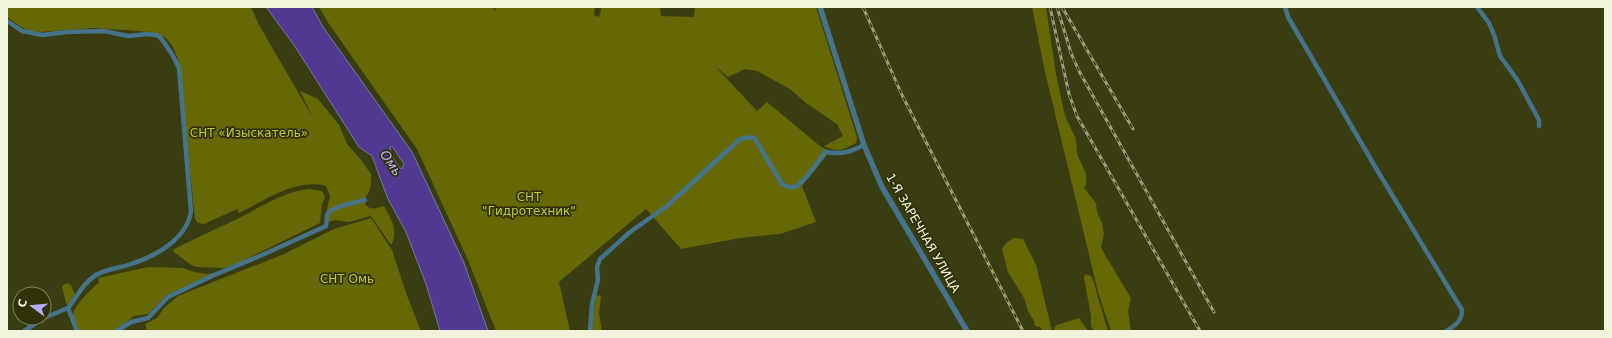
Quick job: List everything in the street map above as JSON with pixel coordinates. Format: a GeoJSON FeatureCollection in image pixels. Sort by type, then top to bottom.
{"type":"FeatureCollection","features":[{"type":"Feature","properties":{"kind":"street","name":"1-Я ЗАРЕЧНАЯ УЛИЦА"},"geometry":{"type":"LineString","coordinates":[[820,7],[864,145],[882,187],[967,331]]}},
{"type":"Feature","properties":{"kind":"street"},"geometry":{"type":"LineString","coordinates":[[1285,7],[1288,17],[1377,170],[1462,310],[1462,317],[1456,324],[1446,331]]}},
{"type":"Feature","properties":{"kind":"street"},"geometry":{"type":"LineString","coordinates":[[1477,7],[1489,23],[1500,56],[1518,81],[1539,120],[1539,126]]}},
{"type":"Feature","properties":{"kind":"street"},"geometry":{"type":"LineString","coordinates":[[7,21],[22,31],[42,35],[67,32],[104,31],[128,36],[147,34],[156,35],[164,41],[179,68],[191,211],[190,219],[187,225],[174,241],[150,257],[97,274],[89,280],[68,308],[52,314]]}},
{"type":"Feature","properties":{"kind":"street"},"geometry":{"type":"LineString","coordinates":[[590,331],[592,304],[598,280],[597,267],[600,259],[630,232],[667,206],[740,139],[752,137],[755,139],[782,184],[786,187],[794,187],[801,182],[825,152],[840,154],[850,152],[864,145]]}},
{"type":"Feature","properties":{"kind":"street"},"geometry":{"type":"LineString","coordinates":[[117,331],[131,322],[148,318],[168,297],[326,226],[327,214],[329,212],[366,200]]}},
{"type":"Feature","properties":{"kind":"street"},"geometry":{"type":"LineString","coordinates":[[68,308],[77,331]]}},
{"type":"Feature","properties":{"kind":"green space","name":"СНТ «Изыскатель»"},"geometry":{"type":"Polygon","coordinates":[[[7,7],[251,7],[258,23],[313,118],[300,91],[318,99],[339,125],[347,144],[371,174],[371,184],[369,192],[365,198],[365,204],[369,208],[384,206],[394,230],[391,245],[371,216],[349,222],[335,220],[329,222],[327,209],[330,196],[326,186],[315,184],[303,185],[281,192],[239,213],[237,209],[204,224],[198,223],[195,219],[178,59],[169,41],[162,36],[151,32],[94,28],[39,32],[30,31],[21,27],[7,17],[7,7]]]}},
{"type":"Feature","properties":{"kind":"green space","name":"СНТ \"Гидротехник\""},"geometry":{"type":"Polygon","coordinates":[[[319,7],[493,7],[495,12],[496,7],[595,7],[594,15],[598,17],[600,15],[601,7],[660,7],[661,16],[694,17],[695,7],[816,7],[857,137],[856,143],[840,150],[824,146],[843,136],[837,124],[806,103],[790,89],[757,71],[745,69],[728,77],[715,66],[757,111],[767,102],[820,146],[830,151],[802,186],[816,222],[780,234],[740,238],[681,249],[646,209],[559,282],[570,331],[496,331],[468,260],[417,149],[329,24],[319,7]]]}},
{"type":"Feature","properties":{"kind":"green space"},"geometry":{"type":"Polygon","coordinates":[[[1032,7],[1046,7],[1056,74],[1065,116],[1076,139],[1077,154],[1086,174],[1086,185],[1084,188],[1096,203],[1097,212],[1102,223],[1104,234],[1101,247],[1131,298],[1128,311],[1131,331],[1111,331],[1098,292],[1045,72],[1032,7]]]}},
{"type":"Feature","properties":{"kind":"green space"},"geometry":{"type":"Polygon","coordinates":[[[308,189],[322,191],[325,197],[322,205],[320,223],[236,264],[224,268],[197,267],[191,265],[173,250],[274,200],[291,193],[308,189]]]}},
{"type":"Feature","properties":{"kind":"green space","name":"СНТ Омь"},"geometry":{"type":"Polygon","coordinates":[[[371,218],[392,250],[406,293],[421,331],[147,331],[145,324],[157,318],[164,308],[178,296],[284,254],[334,229],[371,218]]]}},
{"type":"Feature","properties":{"kind":"green space"},"geometry":{"type":"Polygon","coordinates":[[[1014,238],[1023,239],[1036,265],[1052,331],[1043,331],[1040,327],[1035,326],[1024,298],[1008,272],[1002,249],[1006,243],[1014,238]]]}},
{"type":"Feature","properties":{"kind":"green space"},"geometry":{"type":"Polygon","coordinates":[[[148,267],[183,268],[206,274],[216,273],[167,295],[148,314],[134,316],[115,331],[79,331],[73,316],[74,312],[83,298],[99,282],[98,278],[148,267]]]}},
{"type":"Feature","properties":{"kind":"green space"},"geometry":{"type":"Polygon","coordinates":[[[1085,274],[1091,276],[1093,280],[1108,331],[1094,331],[1091,326],[1091,316],[1084,278],[1085,274]]]}},
{"type":"Feature","properties":{"kind":"green space"},"geometry":{"type":"Polygon","coordinates":[[[68,283],[71,285],[75,295],[68,305],[66,303],[62,286],[68,283]]]}},
{"type":"Feature","properties":{"kind":"green space"},"geometry":{"type":"Polygon","coordinates":[[[599,295],[601,297],[599,313],[602,331],[592,331],[596,296],[599,295]]]}},
{"type":"Feature","properties":{"kind":"green space"},"geometry":{"type":"Polygon","coordinates":[[[1079,318],[1088,331],[1055,331],[1054,328],[1057,325],[1079,318]]]}},
{"type":"Feature","properties":{"kind":"water","name":"Омь"},"geometry":{"type":"Polygon","coordinates":[[[266,7],[312,7],[323,27],[412,152],[464,263],[488,331],[440,331],[426,284],[406,232],[388,199],[372,156],[359,147],[294,45],[266,7]],[[392,146],[390,148],[392,156],[399,167],[402,169],[404,164],[392,146]]]}},
{"type":"Feature","properties":{"kind":"railway"},"geometry":{"type":"LineString","coordinates":[[863,7],[902,95],[1023,331]]}},
{"type":"Feature","properties":{"kind":"railway"},"geometry":{"type":"LineString","coordinates":[[1050,7],[1069,94],[1077,116],[1200,331]]}},
{"type":"Feature","properties":{"kind":"railway"},"geometry":{"type":"LineString","coordinates":[[1057,7],[1071,53],[1079,71],[1214,312]]}},
{"type":"Feature","properties":{"kind":"railway"},"geometry":{"type":"LineString","coordinates":[[1062,7],[1133,129]]}}]}
